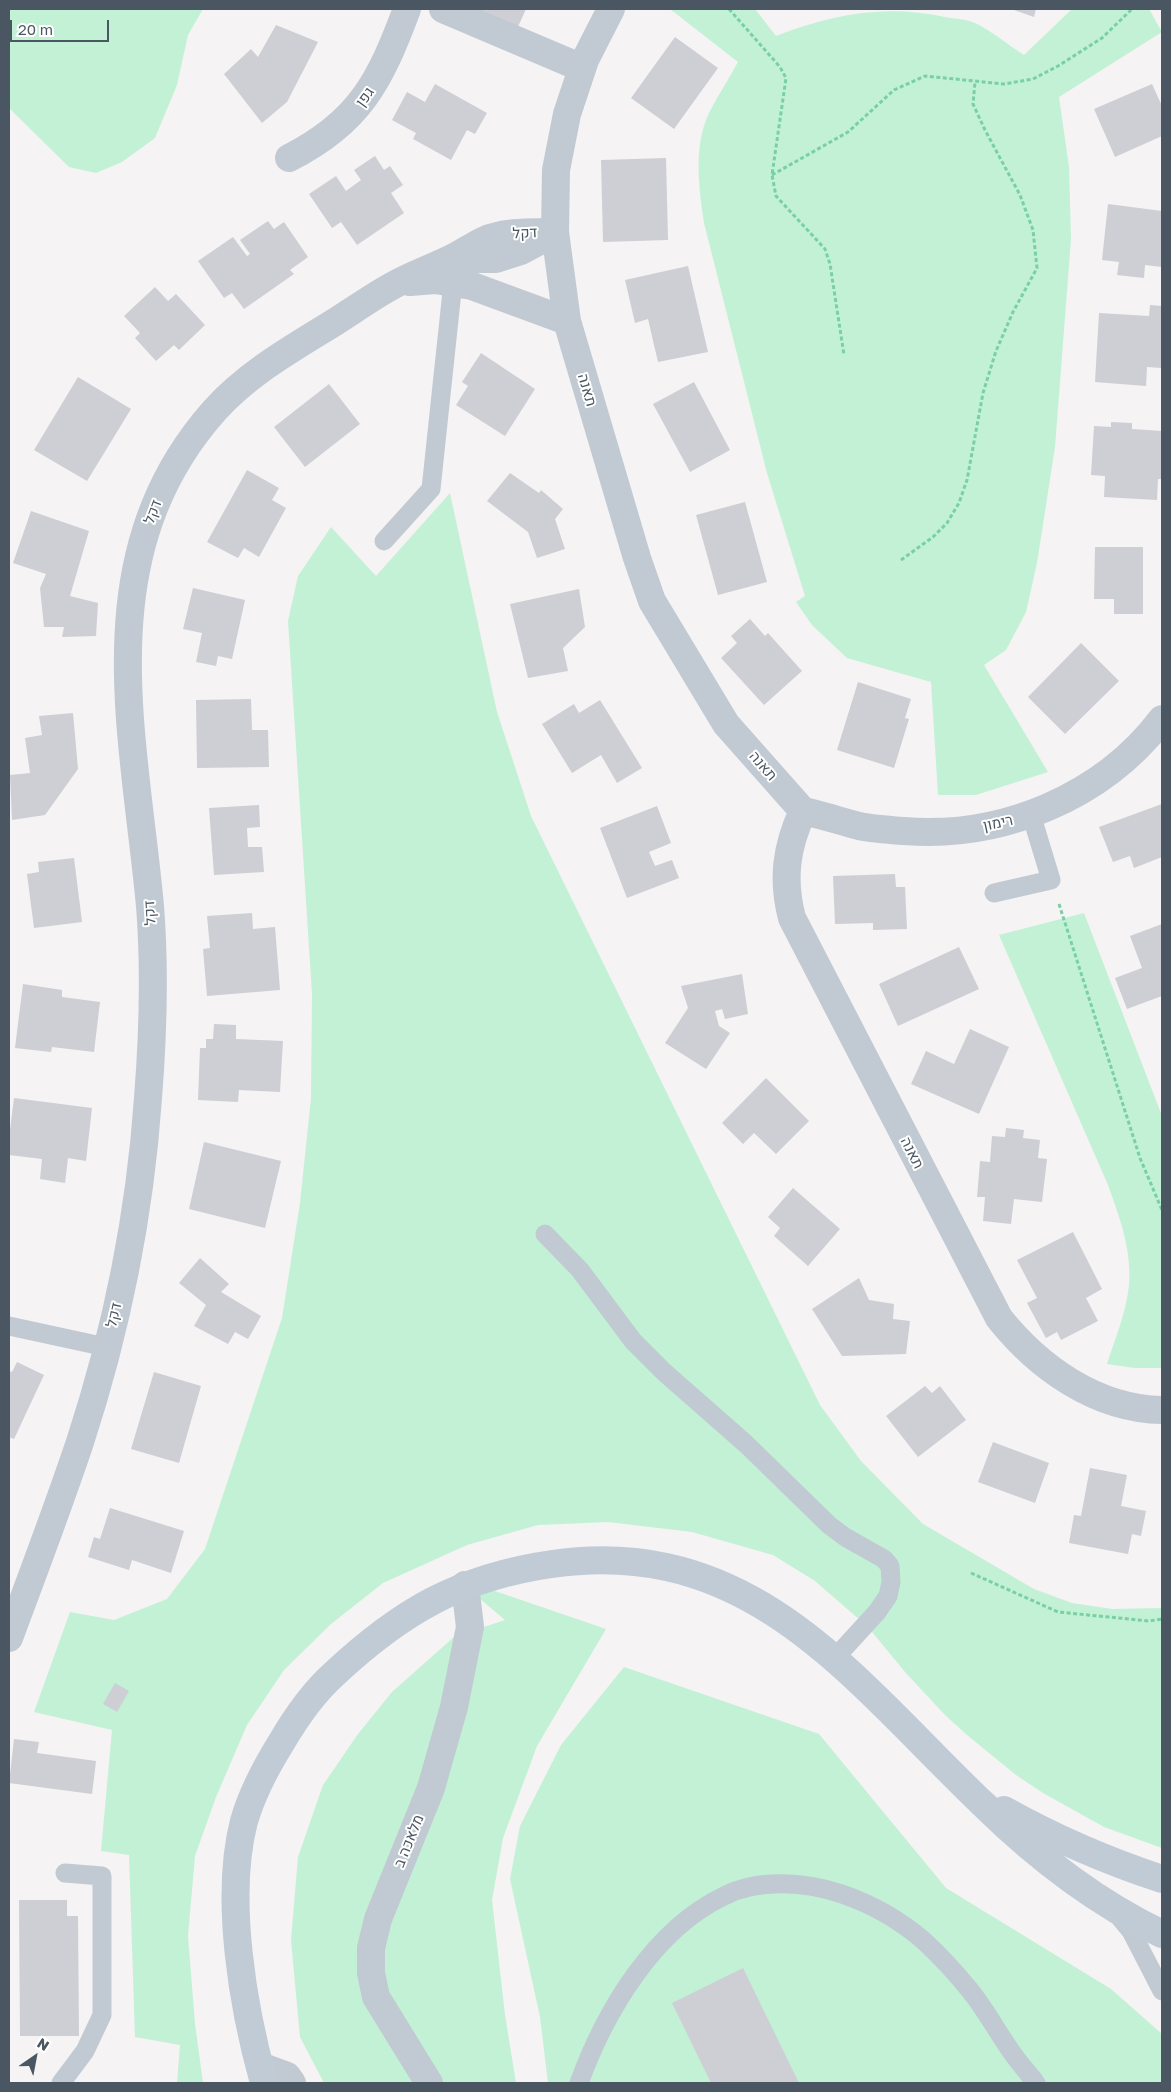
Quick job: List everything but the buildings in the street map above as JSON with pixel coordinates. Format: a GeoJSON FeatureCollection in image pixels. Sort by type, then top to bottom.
{"type":"FeatureCollection","features":[{"type":"Feature","properties":{"kind":"main road"},"geometry":{"type":"LineString","coordinates":[[262,2074],[243,1980],[236,1922],[237,1868],[244,1820],[265,1770],[293,1722],[328,1680],[368,1642],[413,1610],[465,1586],[516,1569],[572,1561],[621,1560],[665,1566],[705,1577],[743,1593],[778,1615],[834,1659],[982,1804],[1041,1856],[1107,1904],[1162,1934]]}},
{"type":"Feature","properties":{"kind":"main road"},"geometry":{"type":"LineString","coordinates":[[955,1777],[993,1803],[1052,1835],[1132,1869],[1162,1879]]}},
{"type":"Feature","properties":{"kind":"street","name":"גפן"},"geometry":{"type":"LineString","coordinates":[[289,158],[332,133],[354,112],[381,72],[407,9]]}},
{"type":"Feature","properties":{"kind":"street"},"geometry":{"type":"LineString","coordinates":[[443,9],[582,68]]}},
{"type":"Feature","properties":{"kind":"street","name":"תאנה"},"geometry":{"type":"LineString","coordinates":[[611,9],[582,68],[567,114],[556,170],[555,232],[567,321],[636,558],[652,601],[726,724],[803,812],[792,836],[786,864],[786,892],[792,918],[999,1318],[1018,1341],[1040,1362],[1066,1380],[1094,1394],[1124,1404],[1162,1410]]}},
{"type":"Feature","properties":{"kind":"street","name":"דקל"},"geometry":{"type":"LineString","coordinates":[[9,1638],[80,1439],[106,1347],[133,1222],[148,1101],[152,1039],[153,976],[150,913],[127,681],[127,635],[131,591],[140,549],[152,510],[170,473],[191,439],[217,407],[248,379],[283,354],[394,285],[452,270],[492,236],[514,233],[555,232]]}},
{"type":"Feature","properties":{"kind":"street"},"geometry":{"type":"LineString","coordinates":[[452,270],[490,291],[567,321]]}},
{"type":"Feature","properties":{"kind":"street","name":"רימון"},"geometry":{"type":"LineString","coordinates":[[803,812],[860,826],[906,832],[954,831],[1004,823],[1031,814],[1072,796],[1104,776],[1131,753],[1162,719]]}},
{"type":"Feature","properties":{"kind":"street","name":"מלאכה ב"},"geometry":{"type":"LineString","coordinates":[[429,2083],[376,1997],[371,1973],[371,1948],[378,1919],[431,1788],[454,1707],[470,1627],[465,1586]]}},
{"type":"Feature","properties":{"kind":"street"},"geometry":{"type":"LineString","coordinates":[[262,2074],[287,2076],[292,2083]]}},
{"type":"Feature","properties":{"kind":"lane"},"geometry":{"type":"LineString","coordinates":[[384,541],[431,489],[452,270]]}},
{"type":"Feature","properties":{"kind":"lane"},"geometry":{"type":"LineString","coordinates":[[994,893],[1051,880],[1031,814]]}},
{"type":"Feature","properties":{"kind":"lane"},"geometry":{"type":"LineString","coordinates":[[545,1234],[580,1270],[633,1341],[664,1372],[746,1444],[829,1525],[845,1538],[884,1559],[890,1566],[891,1582],[888,1596],[877,1612],[834,1659]]}},
{"type":"Feature","properties":{"kind":"lane"},"geometry":{"type":"LineString","coordinates":[[9,1326],[106,1347]]}},
{"type":"Feature","properties":{"kind":"lane"},"geometry":{"type":"LineString","coordinates":[[61,2083],[85,2051],[102,2015],[102,1876],[65,1873]]}},
{"type":"Feature","properties":{"kind":"lane"},"geometry":{"type":"LineString","coordinates":[[579,2083],[590,2055],[611,2014],[643,1964],[672,1933],[694,1913],[725,1895],[749,1887],[780,1884],[819,1887],[855,1899],[887,1915],[923,1940],[969,1988],[1014,2055],[1036,2083]]}},
{"type":"Feature","properties":{"kind":"lane"},"geometry":{"type":"LineString","coordinates":[[1107,1904],[1131,1931],[1162,1991]]}},
{"type":"Feature","properties":{"kind":"path"},"geometry":{"type":"LineString","coordinates":[[729,9],[780,67],[786,78],[772,174],[776,196],[825,249],[830,264],[844,355]]}},
{"type":"Feature","properties":{"kind":"path"},"geometry":{"type":"LineString","coordinates":[[772,174],[848,132],[894,90],[924,76],[1004,84],[1033,79],[1058,66],[1102,38],[1132,9]]}},
{"type":"Feature","properties":{"kind":"path"},"geometry":{"type":"LineString","coordinates":[[901,560],[933,537],[947,523],[959,503],[967,480],[983,393],[996,351],[1012,312],[1037,268],[1033,230],[1020,195],[973,104],[975,82]]}},
{"type":"Feature","properties":{"kind":"path"},"geometry":{"type":"LineString","coordinates":[[1051,880],[1140,1158],[1162,1210]]}},
{"type":"Feature","properties":{"kind":"path"},"geometry":{"type":"LineString","coordinates":[[972,1573],[1058,1612],[1149,1621],[1162,1619]]}},
{"type":"Feature","properties":{"kind":"green space"},"geometry":{"type":"Polygon","coordinates":[[[9,9],[203,9],[188,35],[177,85],[155,138],[122,162],[96,173],[69,167],[9,108],[9,9]]]}},
{"type":"Feature","properties":{"kind":"green space"},"geometry":{"type":"Polygon","coordinates":[[[670,9],[755,9],[776,36],[818,22],[859,13],[902,11],[923,13],[972,22],[988,30],[1024,55],[1072,9],[1149,9],[1162,32],[1059,97],[1069,167],[1071,239],[1055,447],[1037,563],[1026,612],[1006,650],[984,665],[1048,772],[976,795],[938,795],[931,682],[847,658],[812,625],[796,602],[805,596],[767,473],[704,223],[700,196],[699,154],[704,126],[712,106],[738,62],[670,9]]]}},
{"type":"Feature","properties":{"kind":"green space"},"geometry":{"type":"Polygon","coordinates":[[[450,493],[497,712],[531,816],[820,1405],[861,1461],[923,1524],[1034,1589],[1072,1603],[1112,1609],[1162,1608],[1162,1848],[1104,1827],[1043,1793],[1016,1775],[945,1715],[905,1672],[868,1627],[815,1581],[773,1555],[692,1532],[608,1522],[538,1525],[467,1545],[383,1583],[331,1624],[284,1670],[247,1725],[216,1797],[195,1856],[188,1936],[195,2024],[203,2083],[177,2083],[180,2045],[135,2037],[129,1855],[101,1851],[112,1730],[34,1712],[70,1612],[114,1620],[167,1599],[205,1549],[282,1318],[300,1203],[311,1098],[312,994],[288,621],[298,576],[331,527],[376,576],[450,493]]]}},
{"type":"Feature","properties":{"kind":"green space"},"geometry":{"type":"Polygon","coordinates":[[[1084,913],[1162,1116],[1162,1368],[1135,1368],[1107,1364],[1128,1296],[1129,1260],[1124,1235],[1108,1185],[999,935],[1084,913]]]}},
{"type":"Feature","properties":{"kind":"green space"},"geometry":{"type":"Polygon","coordinates":[[[454,1577],[606,1629],[537,1746],[503,1838],[492,1900],[505,2015],[516,2083],[324,2083],[300,2037],[291,1940],[298,1857],[323,1785],[358,1734],[392,1692],[454,1637],[505,1620],[454,1577]]]}},
{"type":"Feature","properties":{"kind":"green space"},"geometry":{"type":"Polygon","coordinates":[[[624,1667],[819,1734],[946,1888],[1111,1989],[1162,2034],[1162,2083],[548,2083],[540,2017],[510,1879],[520,1826],[561,1745],[624,1667]]]}}]}
